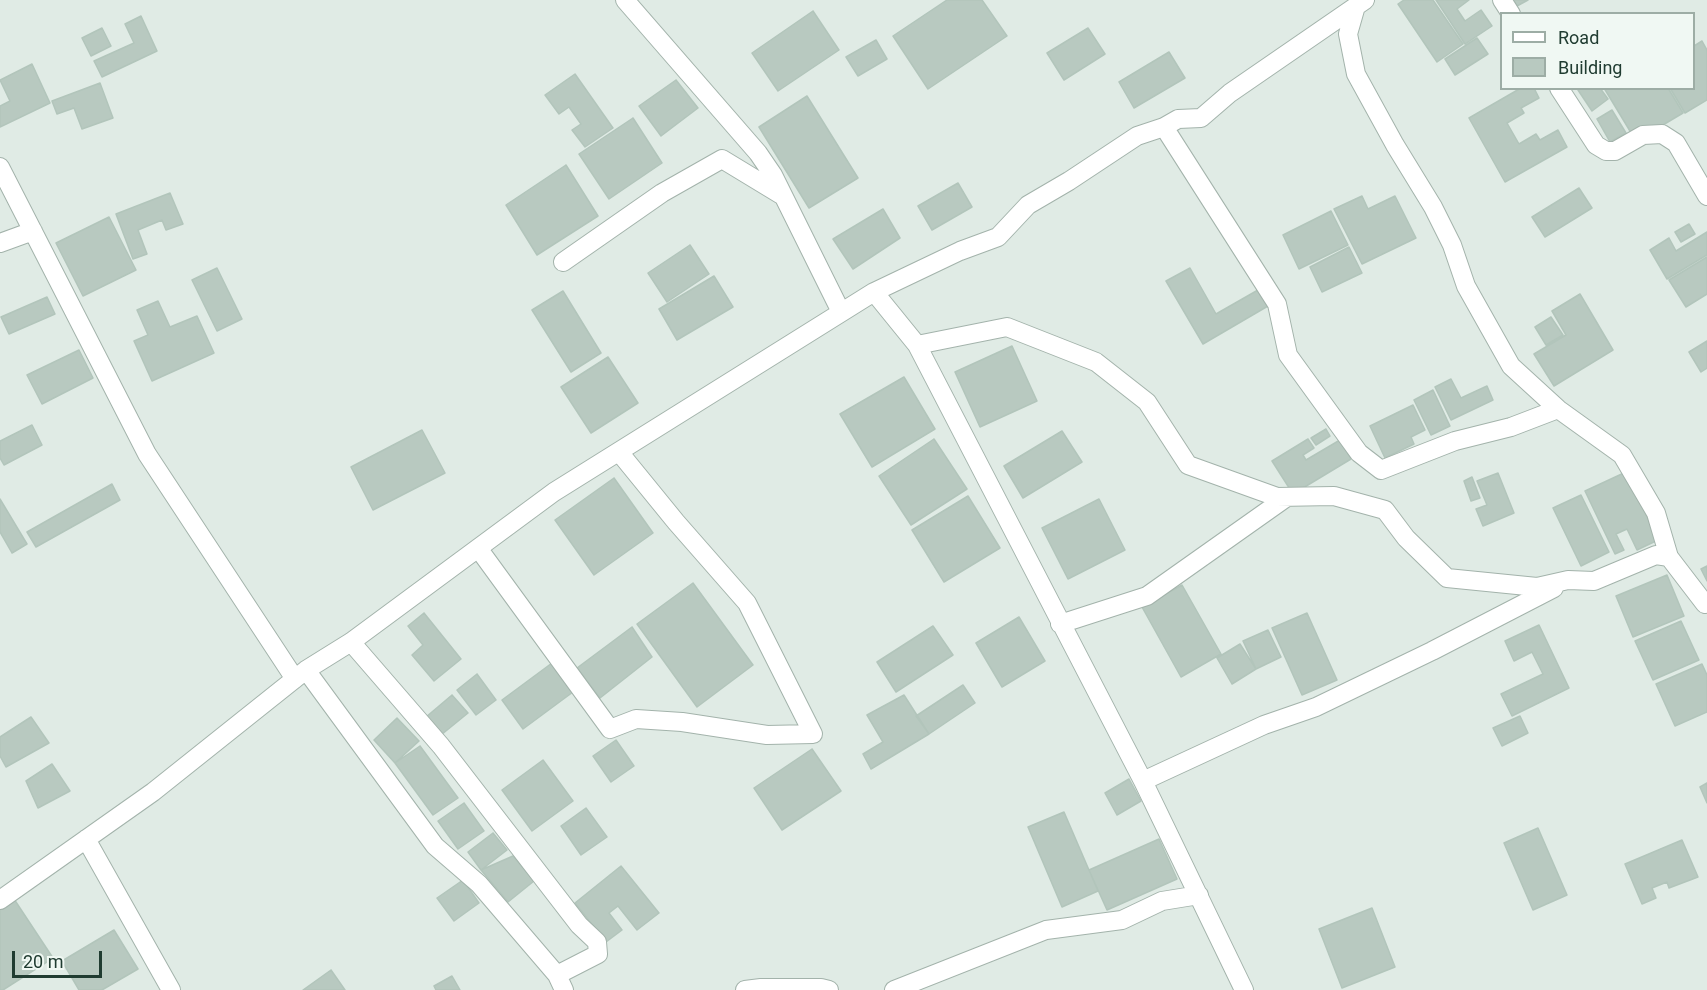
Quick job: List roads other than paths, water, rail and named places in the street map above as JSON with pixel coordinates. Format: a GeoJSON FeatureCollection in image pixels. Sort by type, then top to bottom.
{"type":"FeatureCollection","features":[{"type":"Feature","properties":{"kind":"street"},"geometry":{"type":"LineString","coordinates":[[625,0],[758,153],[783,196],[841,312]]}},
{"type":"Feature","properties":{"kind":"street"},"geometry":{"type":"LineString","coordinates":[[0,900],[153,792],[301,675],[351,642],[554,492],[874,292],[960,251],[998,237],[1028,205],[1070,181],[1137,136],[1164,127],[1178,119],[1201,118],[1230,93],[1360,3]]}},
{"type":"Feature","properties":{"kind":"street"},"geometry":{"type":"LineString","coordinates":[[1360,3],[1348,34],[1356,74],[1395,145],[1433,207],[1452,245],[1466,286],[1510,366],[1558,409],[1622,455],[1656,513],[1669,557],[1706,606]]}},
{"type":"Feature","properties":{"kind":"street"},"geometry":{"type":"LineString","coordinates":[[1560,90],[1596,146],[1606,151],[1615,151],[1643,135],[1662,134],[1676,143],[1707,196]]}},
{"type":"Feature","properties":{"kind":"street"},"geometry":{"type":"LineString","coordinates":[[1164,127],[1277,304],[1288,355],[1359,453],[1381,470],[1455,441],[1511,427],[1558,409]]}},
{"type":"Feature","properties":{"kind":"street"},"geometry":{"type":"LineString","coordinates":[[563,262],[662,193],[722,159],[783,196]]}},
{"type":"Feature","properties":{"kind":"street"},"geometry":{"type":"LineString","coordinates":[[0,168],[147,454],[301,675],[435,846],[479,884],[561,982],[598,954],[597,942],[579,925],[441,746],[351,642]]}},
{"type":"Feature","properties":{"kind":"street"},"geometry":{"type":"LineString","coordinates":[[0,243],[33,231]]}},
{"type":"Feature","properties":{"kind":"street"},"geometry":{"type":"LineString","coordinates":[[874,292],[917,345],[1143,781],[1244,990]]}},
{"type":"Feature","properties":{"kind":"street"},"geometry":{"type":"LineString","coordinates":[[917,345],[1007,327],[1096,362],[1147,402],[1188,465],[1276,497],[1334,496],[1385,510],[1406,538],[1447,578],[1537,587],[1568,580],[1594,581],[1656,555],[1669,557]]}},
{"type":"Feature","properties":{"kind":"street"},"geometry":{"type":"LineString","coordinates":[[478,548],[610,729],[636,720],[682,722],[767,735],[813,734],[747,603],[619,452]]}},
{"type":"Feature","properties":{"kind":"street"},"geometry":{"type":"LineString","coordinates":[[1060,624],[1147,596],[1287,497]]}},
{"type":"Feature","properties":{"kind":"street"},"geometry":{"type":"LineString","coordinates":[[1143,781],[1264,725],[1316,707],[1432,651],[1568,580]]}},
{"type":"Feature","properties":{"kind":"street"},"geometry":{"type":"LineString","coordinates":[[86,839],[171,990]]}},
{"type":"Feature","properties":{"kind":"street"},"geometry":{"type":"LineString","coordinates":[[894,990],[1046,930],[1122,920],[1162,901],[1199,895]]}},
{"type":"Feature","properties":{"kind":"street"},"geometry":{"type":"LineString","coordinates":[[745,990],[822,988],[829,990]]}}]}
